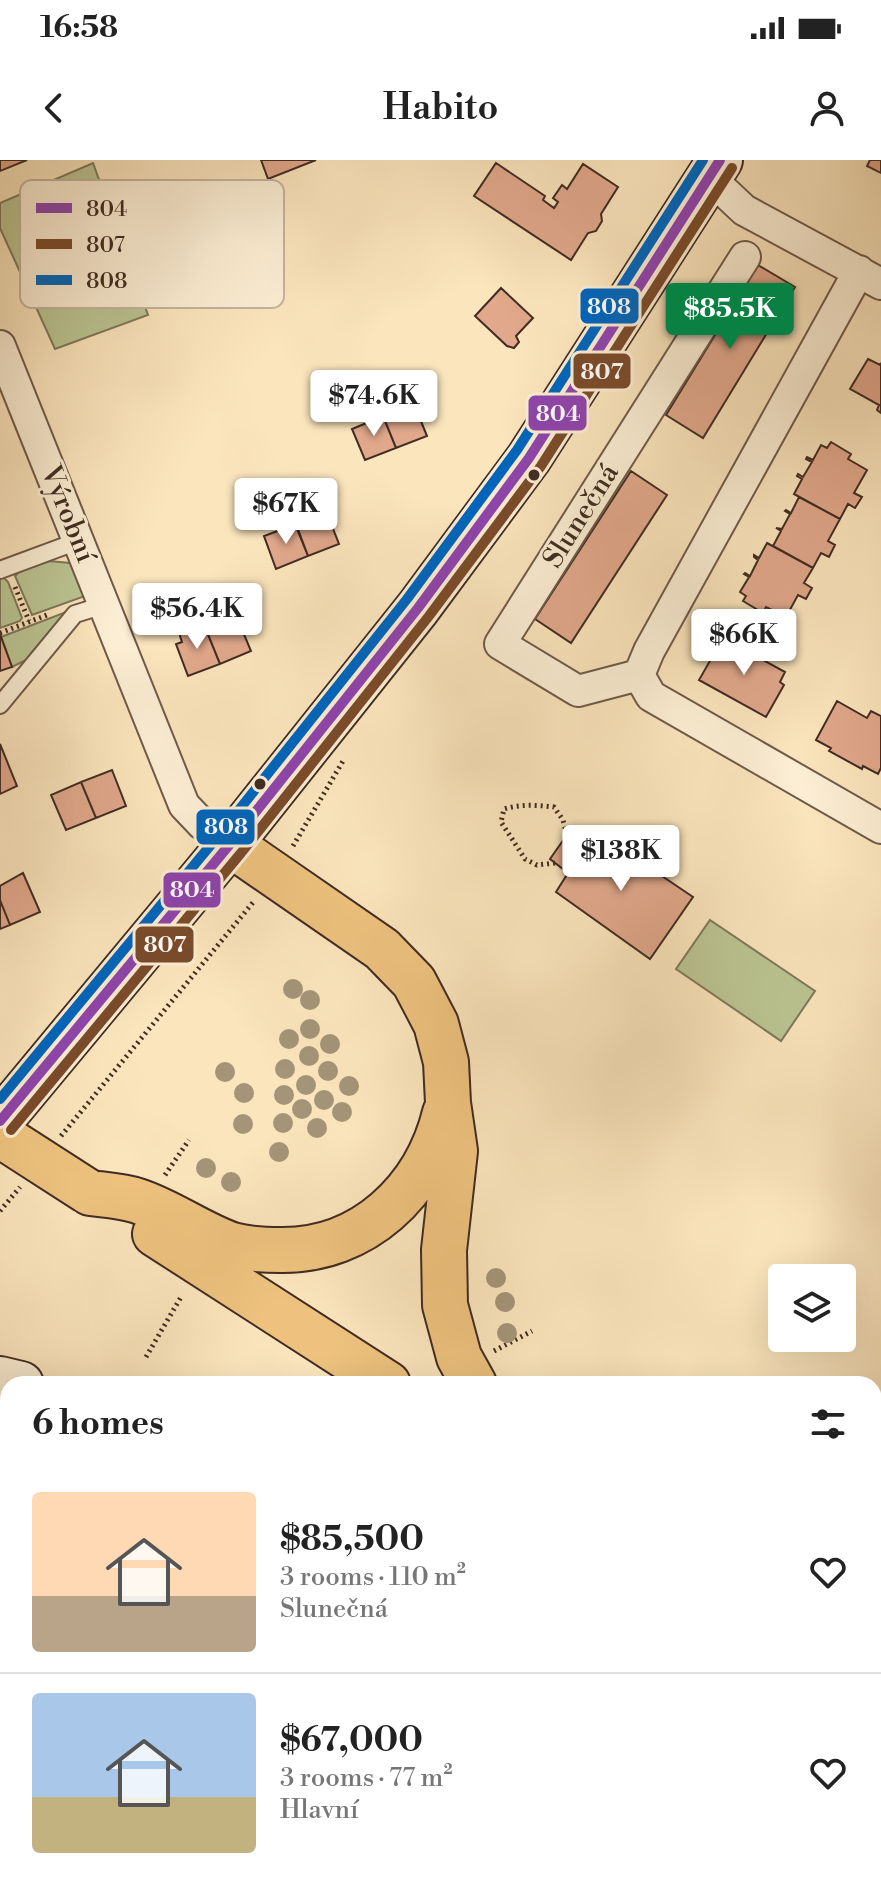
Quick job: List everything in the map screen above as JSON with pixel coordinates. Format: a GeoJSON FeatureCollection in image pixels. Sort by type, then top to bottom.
{"type":"FeatureCollection","features":[{"type":"Feature","properties":{"kind":"main road"},"geometry":{"type":"LineString","coordinates":[[0,1121],[230,844],[418,608],[529,458],[715,168]]}},
{"type":"Feature","properties":{"kind":"main road"},"geometry":{"type":"LineString","coordinates":[[230,844],[382,949],[414,982],[426,1002],[442,1043],[455,1151],[444,1250],[445,1305],[459,1357],[483,1368]]}},
{"type":"Feature","properties":{"kind":"main road"},"geometry":{"type":"LineString","coordinates":[[88,1192],[137,1201],[234,1245],[267,1250],[320,1247],[343,1240],[366,1227],[405,1193],[432,1151],[448,1103]]}},
{"type":"Feature","properties":{"kind":"main road"},"geometry":{"type":"LineString","coordinates":[[0,1135],[376,1376]]}},
{"type":"Feature","properties":{"kind":"street"},"geometry":{"type":"LineString","coordinates":[[715,168],[744,210],[870,278],[649,651],[639,675],[651,696],[881,828]]}},
{"type":"Feature","properties":{"kind":"street","name":"Slunečná"},"geometry":{"type":"LineString","coordinates":[[639,675],[578,691],[500,644],[745,257]]}},
{"type":"Feature","properties":{"kind":"street","name":"Výrobní"},"geometry":{"type":"LineString","coordinates":[[0,346],[184,805],[202,824],[230,844]]}},
{"type":"Feature","properties":{"kind":"lane"},"geometry":{"type":"LineString","coordinates":[[4,568],[78,541]]}},
{"type":"Feature","properties":{"kind":"lane"},"geometry":{"type":"LineString","coordinates":[[0,705],[75,614],[104,605]]}},
{"type":"Feature","properties":{"kind":"path"},"geometry":{"type":"LineString","coordinates":[[4,568],[29,621]]}},
{"type":"Feature","properties":{"kind":"path"},"geometry":{"type":"LineString","coordinates":[[54,1145],[258,897],[295,843],[347,756]]}},
{"type":"Feature","properties":{"kind":"path"},"geometry":{"type":"LineString","coordinates":[[555,863],[537,865],[525,859],[501,822],[504,809],[516,806],[554,807],[563,820],[569,842]]}},
{"type":"Feature","properties":{"kind":"path"},"geometry":{"type":"LineString","coordinates":[[163,1178],[189,1140]]}},
{"type":"Feature","properties":{"kind":"path"},"geometry":{"type":"LineString","coordinates":[[0,1211],[24,1182]]}},
{"type":"Feature","properties":{"kind":"path"},"geometry":{"type":"LineString","coordinates":[[146,1357],[181,1297]]}},
{"type":"Feature","properties":{"kind":"path"},"geometry":{"type":"LineString","coordinates":[[483,1368],[532,1331]]}},
{"type":"Feature","properties":{"kind":"green space"},"geometry":{"type":"Polygon","coordinates":[[[93,163],[99,180],[53,180],[93,163]]]}},
{"type":"Feature","properties":{"kind":"green space"},"geometry":{"type":"Polygon","coordinates":[[[20,194],[20,272],[0,228],[0,203],[20,194]]]}},
{"type":"Feature","properties":{"kind":"green space"},"geometry":{"type":"Polygon","coordinates":[[[36,308],[145,308],[148,315],[55,349],[36,308]]]}},
{"type":"Feature","properties":{"kind":"green space"},"geometry":{"type":"Polygon","coordinates":[[[49,561],[77,566],[88,595],[32,615],[15,576],[20,571],[49,561]]]}},
{"type":"Feature","properties":{"kind":"green space"},"geometry":{"type":"Polygon","coordinates":[[[0,578],[8,582],[22,618],[0,628],[0,578]]]}},
{"type":"Feature","properties":{"kind":"green space"},"geometry":{"type":"Polygon","coordinates":[[[66,612],[26,660],[12,667],[1,637],[66,612]]]}},
{"type":"Feature","properties":{"kind":"green space"},"geometry":{"type":"Polygon","coordinates":[[[710,920],[815,991],[781,1041],[676,969],[710,920]]]}},
{"type":"Feature","properties":{"kind":"building"},"geometry":{"type":"Polygon","coordinates":[[[0,160],[27,160],[0,171],[0,160]]]}},
{"type":"Feature","properties":{"kind":"building"},"geometry":{"type":"Polygon","coordinates":[[[261,160],[316,160],[268,179],[261,160]]]}},
{"type":"Feature","properties":{"kind":"building"},"geometry":{"type":"Polygon","coordinates":[[[870,160],[881,160],[881,173],[867,166],[870,160]]]}},
{"type":"Feature","properties":{"kind":"building"},"geometry":{"type":"Polygon","coordinates":[[[496,163],[545,196],[543,200],[554,208],[558,202],[553,198],[562,185],[567,189],[583,164],[618,187],[601,214],[602,221],[596,231],[588,233],[571,260],[474,196],[496,163]]]}},
{"type":"Feature","properties":{"kind":"building"},"geometry":{"type":"Polygon","coordinates":[[[758,265],[795,287],[703,438],[666,415],[758,265]]]}},
{"type":"Feature","properties":{"kind":"building"},"geometry":{"type":"Polygon","coordinates":[[[501,288],[533,318],[516,336],[519,342],[514,348],[507,346],[475,316],[501,288]]]}},
{"type":"Feature","properties":{"kind":"building"},"geometry":{"type":"Polygon","coordinates":[[[868,359],[881,363],[881,413],[877,410],[879,405],[850,389],[868,359]]]}},
{"type":"Feature","properties":{"kind":"building"},"geometry":{"type":"Polygon","coordinates":[[[414,404],[427,436],[396,448],[383,416],[414,404]]]}},
{"type":"Feature","properties":{"kind":"building"},"geometry":{"type":"Polygon","coordinates":[[[383,416],[396,448],[365,460],[352,429],[383,416]]]}},
{"type":"Feature","properties":{"kind":"building"},"geometry":{"type":"Polygon","coordinates":[[[831,442],[851,454],[848,459],[867,470],[854,493],[862,497],[855,508],[848,504],[840,519],[794,494],[802,479],[798,474],[803,477],[812,462],[807,457],[813,460],[821,445],[827,448],[831,442]]]}},
{"type":"Feature","properties":{"kind":"building"},"geometry":{"type":"Polygon","coordinates":[[[631,471],[667,495],[571,643],[535,619],[631,471]]]}},
{"type":"Feature","properties":{"kind":"building"},"geometry":{"type":"Polygon","coordinates":[[[799,497],[840,519],[828,541],[835,545],[829,557],[821,553],[813,568],[773,546],[781,531],[776,528],[782,529],[790,514],[785,511],[791,513],[799,497]]]}},
{"type":"Feature","properties":{"kind":"building"},"geometry":{"type":"Polygon","coordinates":[[[322,501],[339,544],[308,556],[291,514],[322,501]]]}},
{"type":"Feature","properties":{"kind":"building"},"geometry":{"type":"Polygon","coordinates":[[[296,524],[308,556],[276,569],[264,536],[296,524]]]}},
{"type":"Feature","properties":{"kind":"building"},"geometry":{"type":"Polygon","coordinates":[[[767,543],[813,568],[804,583],[812,588],[806,599],[798,595],[786,617],[766,607],[763,613],[743,601],[746,596],[740,592],[749,577],[744,574],[750,576],[758,560],[754,555],[759,558],[767,543]]]}},
{"type":"Feature","properties":{"kind":"building"},"geometry":{"type":"Polygon","coordinates":[[[238,620],[251,651],[220,664],[207,632],[238,620]]]}},
{"type":"Feature","properties":{"kind":"building"},"geometry":{"type":"Polygon","coordinates":[[[197,624],[201,634],[207,632],[220,664],[188,676],[176,644],[182,642],[182,630],[197,624]]]}},
{"type":"Feature","properties":{"kind":"building"},"geometry":{"type":"Polygon","coordinates":[[[0,634],[12,667],[0,671],[0,634]]]}},
{"type":"Feature","properties":{"kind":"building"},"geometry":{"type":"Polygon","coordinates":[[[723,638],[785,672],[780,682],[784,685],[766,717],[699,680],[723,638]]]}},
{"type":"Feature","properties":{"kind":"building"},"geometry":{"type":"Polygon","coordinates":[[[837,701],[867,718],[871,711],[881,716],[881,768],[878,774],[829,751],[831,748],[816,740],[837,701]]]}},
{"type":"Feature","properties":{"kind":"building"},"geometry":{"type":"Polygon","coordinates":[[[0,744],[17,786],[0,794],[0,744]]]}},
{"type":"Feature","properties":{"kind":"building"},"geometry":{"type":"Polygon","coordinates":[[[112,770],[126,806],[96,818],[81,782],[112,770]]]}},
{"type":"Feature","properties":{"kind":"building"},"geometry":{"type":"Polygon","coordinates":[[[81,782],[96,818],[66,830],[51,795],[81,782]]]}},
{"type":"Feature","properties":{"kind":"building"},"geometry":{"type":"Polygon","coordinates":[[[597,832],[693,897],[650,959],[556,892],[568,873],[550,859],[564,839],[584,852],[597,832]]]}},
{"type":"Feature","properties":{"kind":"building"},"geometry":{"type":"Polygon","coordinates":[[[23,873],[40,912],[10,925],[0,900],[0,886],[23,873]]]}},
{"type":"Feature","properties":{"kind":"building"},"geometry":{"type":"Polygon","coordinates":[[[0,900],[10,925],[0,929],[0,900]]]}},
{"type":"Feature","properties":{"kind":"transit line","name":"808"},"geometry":{"type":"LineString","coordinates":[[0,1099],[219,835],[407,599],[517,450],[703,160]]}},
{"type":"Feature","properties":{"kind":"transit line","name":"804"},"geometry":{"type":"LineString","coordinates":[[0,1121],[230,844],[418,608],[529,458],[720,160]]}},
{"type":"Feature","properties":{"kind":"transit line","name":"807"},"geometry":{"type":"LineString","coordinates":[[11,1130],[241,853],[429,616],[541,466],[732,168]]}}]}
